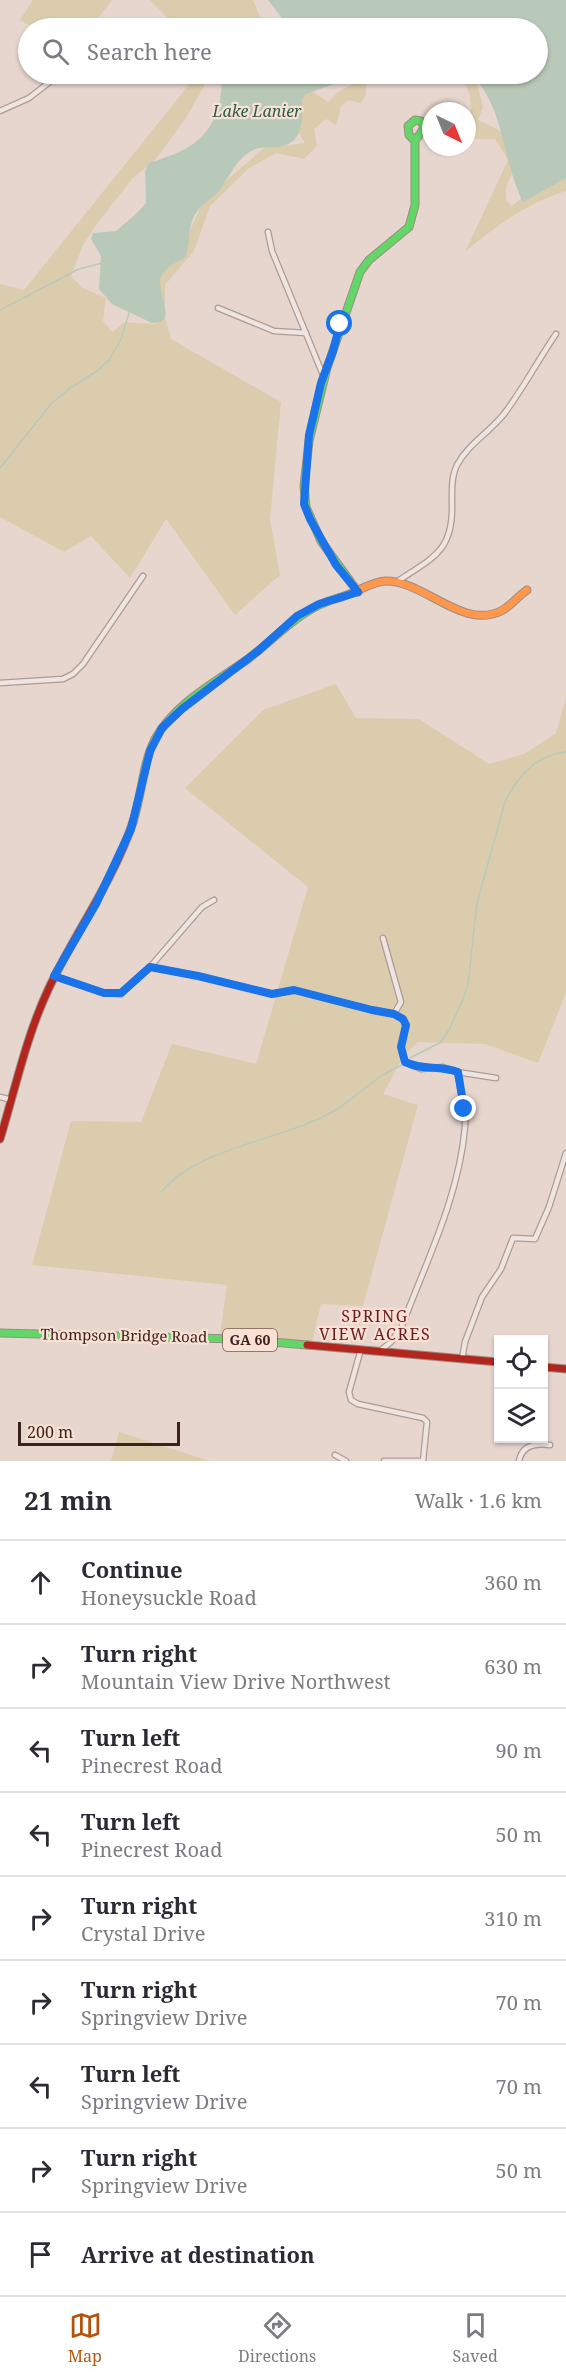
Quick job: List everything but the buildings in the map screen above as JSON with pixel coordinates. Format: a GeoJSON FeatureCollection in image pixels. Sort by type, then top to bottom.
{"type":"FeatureCollection","features":[{"type":"Feature","properties":{"kind":"main road"},"geometry":{"type":"LineString","coordinates":[[358,592],[336,565],[304,504],[309,435],[340,324],[360,272],[369,260],[409,228],[415,205],[415,141]]}},
{"type":"Feature","properties":{"kind":"main road"},"geometry":{"type":"LineString","coordinates":[[0,1139],[38,1015],[54,976],[96,904],[131,829],[150,751],[162,728],[182,709],[258,651],[297,616],[319,604],[358,592],[376,582],[398,581],[414,590],[477,615],[500,612],[514,598],[527,590]]}},
{"type":"Feature","properties":{"kind":"main road","name":"Thompson Bridge Road"},"geometry":{"type":"LineString","coordinates":[[0,1333],[235,1339],[494,1362]]}},
{"type":"Feature","properties":{"kind":"main road"},"geometry":{"type":"LineString","coordinates":[[548,1367],[566,1369]]}},
{"type":"Feature","properties":{"kind":"street"},"geometry":{"type":"LineString","coordinates":[[0,111],[19,104],[48,84]]}},
{"type":"Feature","properties":{"kind":"street"},"geometry":{"type":"LineString","coordinates":[[268,232],[272,251],[324,377]]}},
{"type":"Feature","properties":{"kind":"street"},"geometry":{"type":"LineString","coordinates":[[218,308],[274,331],[306,333]]}},
{"type":"Feature","properties":{"kind":"street"},"geometry":{"type":"LineString","coordinates":[[398,581],[429,562],[440,550],[451,527],[452,489],[457,466],[466,452],[502,417],[556,334]]}},
{"type":"Feature","properties":{"kind":"street"},"geometry":{"type":"LineString","coordinates":[[0,682],[63,679],[73,674],[83,664],[143,576]]}},
{"type":"Feature","properties":{"kind":"street"},"geometry":{"type":"LineString","coordinates":[[54,976],[104,993],[121,993],[150,967],[202,907],[214,900]]}},
{"type":"Feature","properties":{"kind":"street"},"geometry":{"type":"LineString","coordinates":[[383,938],[400,1002],[394,1014]]}},
{"type":"Feature","properties":{"kind":"street"},"geometry":{"type":"LineString","coordinates":[[150,967],[272,994],[294,990],[394,1014],[403,1019],[406,1025],[401,1047],[405,1062],[421,1069],[443,1067],[458,1072],[496,1078]]}},
{"type":"Feature","properties":{"kind":"street"},"geometry":{"type":"LineString","coordinates":[[380,1351],[386,1348],[402,1326],[445,1214],[465,1127],[458,1072]]}},
{"type":"Feature","properties":{"kind":"street"},"geometry":{"type":"LineString","coordinates":[[0,1097],[12,1100]]}},
{"type":"Feature","properties":{"kind":"street"},"geometry":{"type":"LineString","coordinates":[[462,1359],[465,1342],[482,1298],[501,1269],[513,1238],[535,1239],[549,1207],[566,1153]]}},
{"type":"Feature","properties":{"kind":"street"},"geometry":{"type":"LineString","coordinates":[[361,1349],[349,1392],[351,1400],[358,1404],[423,1418],[428,1422],[423,1461],[384,1461]]}},
{"type":"Feature","properties":{"kind":"street"},"geometry":{"type":"LineString","coordinates":[[519,1461],[520,1455],[527,1448],[537,1443],[550,1445]]}},
{"type":"Feature","properties":{"kind":"street"},"geometry":{"type":"LineString","coordinates":[[335,1455],[346,1461]]}},
{"type":"Feature","properties":{"kind":"shaded area"},"geometry":{"type":"Polygon","coordinates":[[[33,0],[112,0],[98,18],[21,18],[33,0]]]}},
{"type":"Feature","properties":{"kind":"shaded area"},"geometry":{"type":"Polygon","coordinates":[[[150,0],[253,0],[260,18],[167,18],[150,0]]]}},
{"type":"Feature","properties":{"kind":"shaded area"},"geometry":{"type":"Polygon","coordinates":[[[190,84],[205,84],[186,118],[156,159],[132,179],[96,225],[83,245],[71,276],[83,288],[106,298],[103,321],[113,332],[124,322],[157,324],[154,296],[163,262],[179,256],[203,201],[264,148],[305,143],[296,128],[291,106],[307,88],[328,102],[338,92],[353,84],[366,84],[366,95],[361,103],[348,100],[341,107],[336,125],[326,119],[314,129],[317,146],[304,159],[276,153],[248,169],[210,206],[194,251],[165,285],[165,317],[171,339],[281,402],[270,520],[280,575],[235,615],[166,519],[130,578],[91,536],[64,552],[0,517],[0,284],[24,290],[190,84]]]}},
{"type":"Feature","properties":{"kind":"shaded area"},"geometry":{"type":"Polygon","coordinates":[[[466,84],[477,84],[483,107],[478,120],[497,129],[512,140],[516,164],[506,187],[506,200],[512,206],[524,196],[566,176],[566,191],[512,216],[465,252],[508,160],[495,139],[476,139],[476,102],[470,102],[466,84]]]}},
{"type":"Feature","properties":{"kind":"shaded area"},"geometry":{"type":"Polygon","coordinates":[[[336,684],[356,718],[419,719],[489,764],[524,754],[556,733],[566,698],[566,993],[538,1063],[485,1044],[418,1042],[404,1055],[383,1094],[418,1105],[363,1306],[321,1304],[312,1342],[220,1333],[227,1285],[32,1265],[71,1121],[141,1122],[172,1044],[256,1064],[308,887],[185,788],[263,710],[336,684]]]}},
{"type":"Feature","properties":{"kind":"shaded area"},"geometry":{"type":"Polygon","coordinates":[[[119,1432],[210,1461],[111,1461],[119,1432]]]}},
{"type":"Feature","properties":{"kind":"water"},"geometry":{"type":"Polygon","coordinates":[[[268,0],[566,0],[566,178],[523,202],[516,186],[497,118],[491,102],[479,84],[548,84],[548,18],[282,18],[268,0]]]}},
{"type":"Feature","properties":{"kind":"water","name":"Lake Lanier"},"geometry":{"type":"Polygon","coordinates":[[[222,84],[332,84],[306,94],[302,99],[301,125],[298,135],[291,143],[249,152],[238,163],[217,193],[196,213],[191,226],[186,256],[169,267],[161,277],[160,283],[166,313],[164,318],[160,322],[152,323],[112,304],[99,289],[101,256],[91,239],[93,233],[116,231],[137,213],[146,203],[145,171],[149,163],[195,143],[210,126],[220,100],[222,84]]]}},
{"type":"Feature","properties":{"kind":"waterway"},"geometry":{"type":"LineString","coordinates":[[0,310],[79,269],[102,263]]}},
{"type":"Feature","properties":{"kind":"waterway"},"geometry":{"type":"LineString","coordinates":[[0,468],[51,404],[109,360],[121,339],[129,313]]}},
{"type":"Feature","properties":{"kind":"waterway"},"geometry":{"type":"LineString","coordinates":[[410,1058],[441,1042],[463,999],[468,984],[477,903],[505,802],[529,768],[546,757],[566,752]]}},
{"type":"Feature","properties":{"kind":"waterway"},"geometry":{"type":"LineString","coordinates":[[161,1192],[178,1176],[198,1164],[243,1145],[291,1130],[334,1111],[374,1081],[402,1065]]}},
{"type":"Feature","properties":{"kind":"traffic: fast"},"geometry":{"type":"LineString","coordinates":[[358,592],[321,541],[306,507],[304,486],[309,441],[327,368],[360,272],[369,260],[409,227],[415,205],[415,141],[424,128],[421,121],[415,120],[408,126],[409,135],[415,141]]}},
{"type":"Feature","properties":{"kind":"traffic: fast"},"geometry":{"type":"LineString","coordinates":[[133,822],[151,749],[163,726],[173,715],[197,694],[248,659],[301,616],[338,598]]}},
{"type":"Feature","properties":{"kind":"traffic: fast"},"geometry":{"type":"LineString","coordinates":[[0,1333],[235,1339],[307,1345]]}},
{"type":"Feature","properties":{"kind":"traffic: slow"},"geometry":{"type":"LineString","coordinates":[[338,598],[386,581],[415,588],[458,610],[486,615],[505,609],[527,590]]}},
{"type":"Feature","properties":{"kind":"traffic: jam"},"geometry":{"type":"LineString","coordinates":[[0,1139],[40,1008],[58,969],[115,866],[133,822]]}},
{"type":"Feature","properties":{"kind":"traffic: jam"},"geometry":{"type":"LineString","coordinates":[[307,1345],[494,1362]]}},
{"type":"Feature","properties":{"kind":"traffic: jam"},"geometry":{"type":"LineString","coordinates":[[548,1367],[566,1369]]}},
{"type":"Feature","properties":{"kind":"district","name":"SPRING VIEW ACRES"},"geometry":{"type":"Point","coordinates":[375,1325]}},
{"type":"Feature","properties":{"kind":"route"},"geometry":{"type":"LineString","coordinates":[[340,324],[321,383],[309,435],[304,504],[336,565],[358,592],[319,604],[297,616],[258,651],[182,709],[162,728],[150,751],[131,829],[96,904],[54,976],[104,993],[115,994],[121,993],[150,967],[272,994],[294,990],[394,1014],[403,1019],[406,1025],[401,1047],[405,1062],[421,1069],[443,1067],[458,1072],[464,1109]]}}]}
